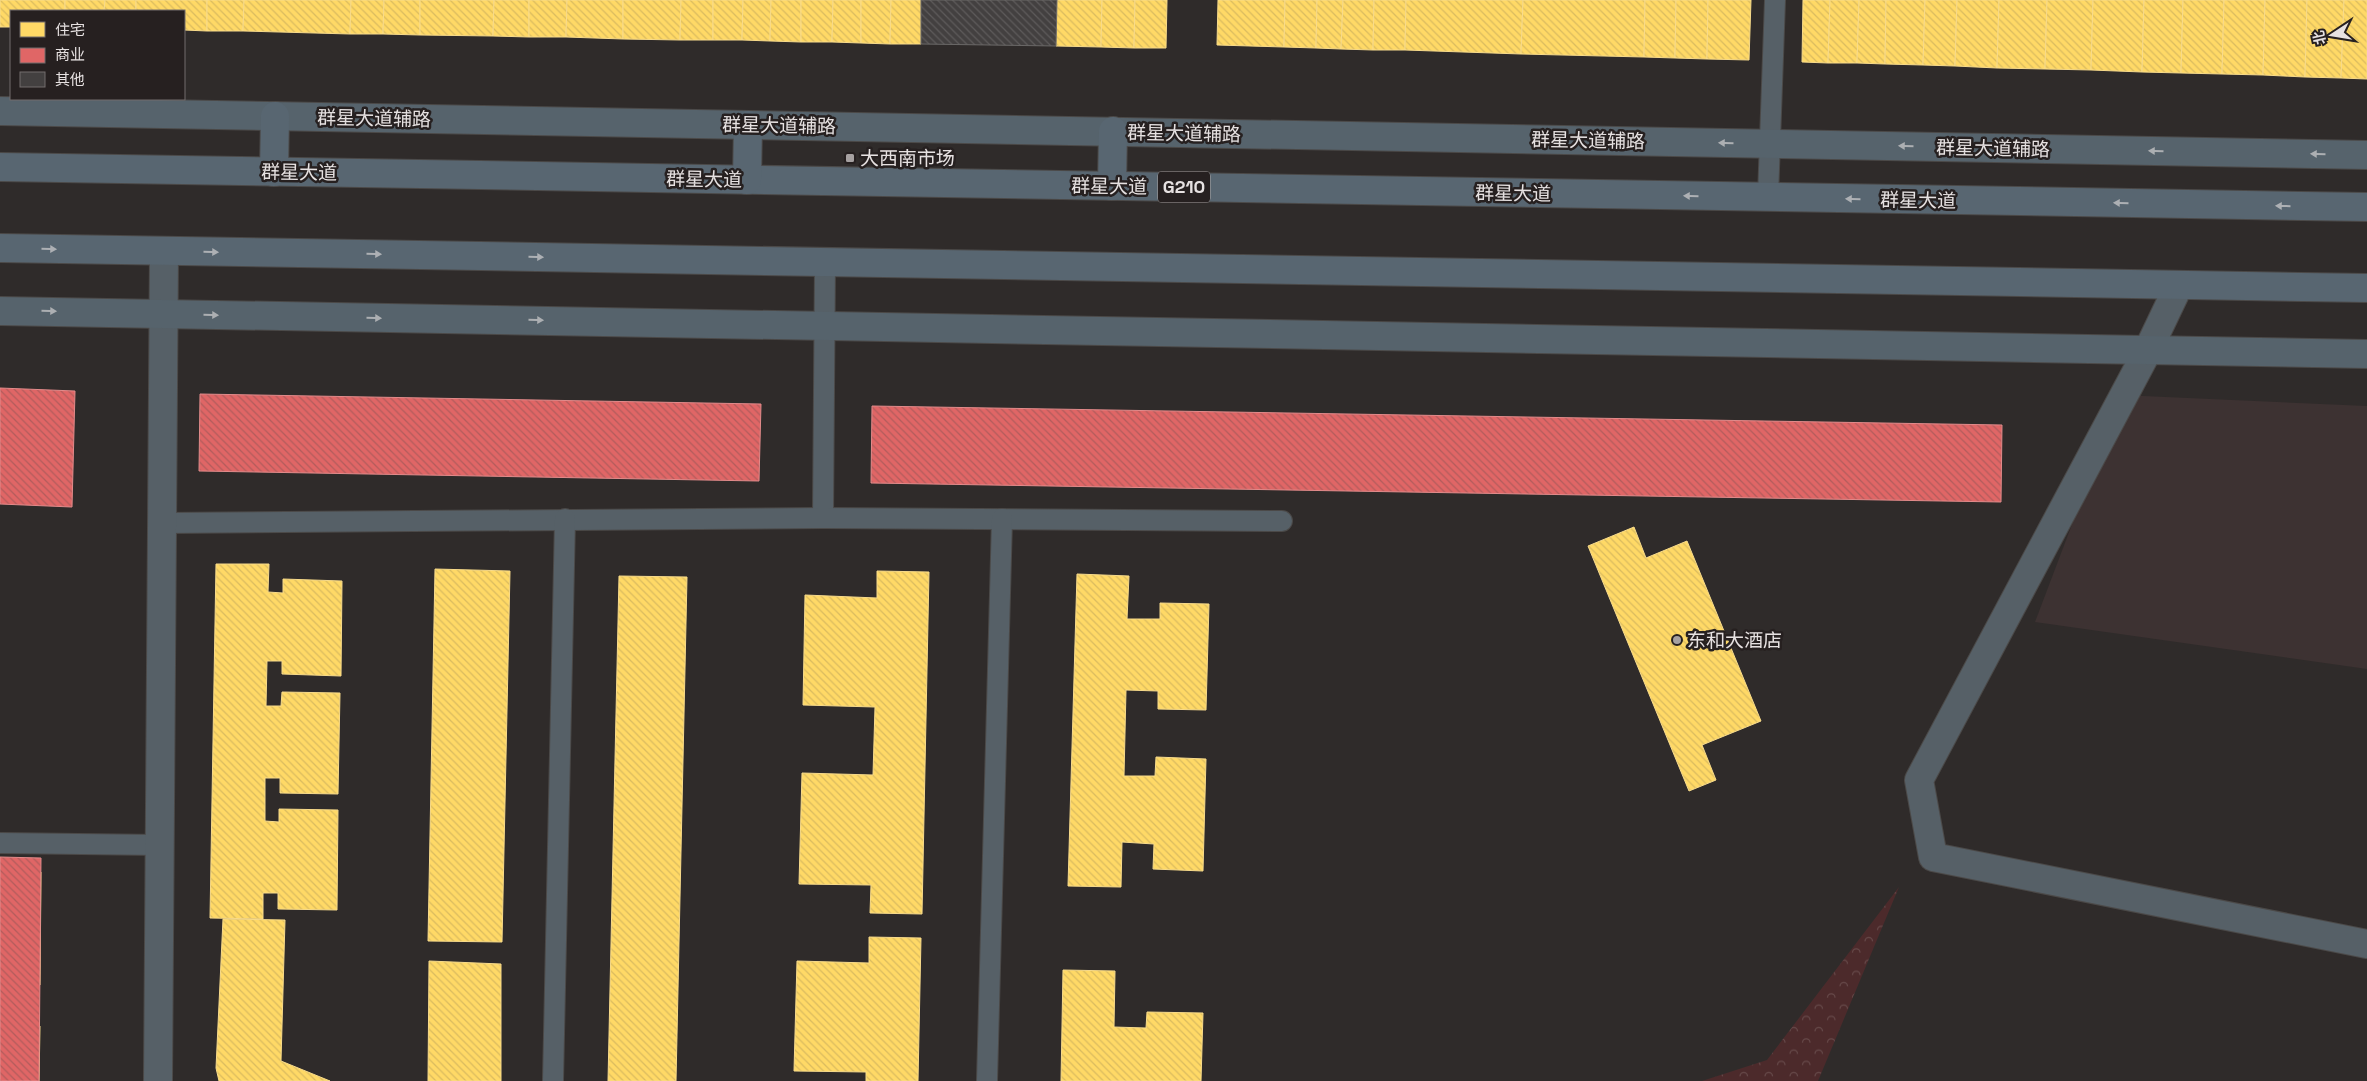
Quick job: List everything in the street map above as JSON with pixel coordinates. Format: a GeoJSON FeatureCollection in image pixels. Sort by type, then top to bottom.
{"type":"FeatureCollection","features":[{"type":"Feature","properties":{"kind":"highway"},"geometry":{"type":"LineString","coordinates":[[274,172],[275,116]]}},
{"type":"Feature","properties":{"kind":"highway"},"geometry":{"type":"LineString","coordinates":[[747,180],[748,125]]}},
{"type":"Feature","properties":{"kind":"highway"},"geometry":{"type":"LineString","coordinates":[[1112,186],[1113,131]]}},
{"type":"Feature","properties":{"kind":"highway","name":"群星大道"},"geometry":{"type":"LineString","coordinates":[[0,167],[2367,208]]}},
{"type":"Feature","properties":{"kind":"highway"},"geometry":{"type":"LineString","coordinates":[[0,248],[2367,288]]}},
{"type":"Feature","properties":{"kind":"street","name":"群星大道辅路"},"geometry":{"type":"LineString","coordinates":[[0,111],[2367,155]]}},
{"type":"Feature","properties":{"kind":"street"},"geometry":{"type":"LineString","coordinates":[[158,1081],[164,251]]}},
{"type":"Feature","properties":{"kind":"street"},"geometry":{"type":"LineString","coordinates":[[2179,285],[2148,350],[1919,780],[1933,857],[2367,944]]}},
{"type":"Feature","properties":{"kind":"street"},"geometry":{"type":"LineString","coordinates":[[0,310],[2367,354]]}},
{"type":"Feature","properties":{"kind":"lane"},"geometry":{"type":"LineString","coordinates":[[1768,197],[1775,0]]}},
{"type":"Feature","properties":{"kind":"lane"},"geometry":{"type":"LineString","coordinates":[[823,518],[825,262]]}},
{"type":"Feature","properties":{"kind":"lane"},"geometry":{"type":"LineString","coordinates":[[162,523],[823,518],[1282,521]]}},
{"type":"Feature","properties":{"kind":"lane"},"geometry":{"type":"LineString","coordinates":[[553,1081],[565,519]]}},
{"type":"Feature","properties":{"kind":"lane"},"geometry":{"type":"LineString","coordinates":[[987,1081],[1002,519]]}},
{"type":"Feature","properties":{"kind":"lane"},"geometry":{"type":"LineString","coordinates":[[0,843],[159,845]]}},
{"type":"Feature","properties":{"kind":"shaded area"},"geometry":{"type":"Polygon","coordinates":[[[2121,395],[2367,406],[2367,669],[2035,622],[2121,395]]]}},
{"type":"Feature","properties":{"kind":"green space"},"geometry":{"type":"Polygon","coordinates":[[[1899,887],[1818,1081],[1702,1081],[1767,1060],[1899,887]]]}},
{"type":"Feature","properties":{"kind":"building: 住宅"},"geometry":{"type":"Polygon","coordinates":[[[0,0],[65,0],[65,10],[10,10],[10,27],[0,27],[0,0]]]}},
{"type":"Feature","properties":{"kind":"building: 住宅"},"geometry":{"type":"Polygon","coordinates":[[[65,0],[105,0],[104,10],[65,10],[65,0]]]}},
{"type":"Feature","properties":{"kind":"building: 住宅"},"geometry":{"type":"Polygon","coordinates":[[[105,0],[136,0],[136,10],[104,10],[105,0]]]}},
{"type":"Feature","properties":{"kind":"building: 住宅"},"geometry":{"type":"Polygon","coordinates":[[[136,0],[207,0],[207,31],[185,30],[185,10],[136,10],[136,0]]]}},
{"type":"Feature","properties":{"kind":"building: 住宅"},"geometry":{"type":"Polygon","coordinates":[[[207,0],[244,0],[243,31],[207,31],[207,0]]]}},
{"type":"Feature","properties":{"kind":"building: 住宅"},"geometry":{"type":"Polygon","coordinates":[[[244,0],[351,0],[350,34],[243,31],[244,0]]]}},
{"type":"Feature","properties":{"kind":"building: 住宅"},"geometry":{"type":"Polygon","coordinates":[[[351,0],[384,0],[383,34],[350,34],[351,0]]]}},
{"type":"Feature","properties":{"kind":"building: 住宅"},"geometry":{"type":"Polygon","coordinates":[[[384,0],[420,0],[420,35],[383,34],[384,0]]]}},
{"type":"Feature","properties":{"kind":"building: 住宅"},"geometry":{"type":"Polygon","coordinates":[[[420,0],[494,0],[493,36],[420,35],[420,0]]]}},
{"type":"Feature","properties":{"kind":"building: 住宅"},"geometry":{"type":"Polygon","coordinates":[[[494,0],[529,0],[529,37],[493,36],[494,0]]]}},
{"type":"Feature","properties":{"kind":"building: 住宅"},"geometry":{"type":"Polygon","coordinates":[[[529,0],[567,0],[566,37],[529,37],[529,0]]]}},
{"type":"Feature","properties":{"kind":"building: 住宅"},"geometry":{"type":"Polygon","coordinates":[[[567,0],[623,0],[623,39],[566,37],[567,0]]]}},
{"type":"Feature","properties":{"kind":"building: 住宅"},"geometry":{"type":"Polygon","coordinates":[[[623,0],[681,0],[680,40],[623,39],[623,0]]]}},
{"type":"Feature","properties":{"kind":"building: 住宅"},"geometry":{"type":"Polygon","coordinates":[[[681,0],[713,0],[713,40],[680,40],[681,0]]]}},
{"type":"Feature","properties":{"kind":"building: 住宅"},"geometry":{"type":"Polygon","coordinates":[[[713,0],[743,0],[742,40],[713,40],[713,0]]]}},
{"type":"Feature","properties":{"kind":"building: 住宅"},"geometry":{"type":"Polygon","coordinates":[[[743,0],[771,0],[770,41],[742,40],[743,0]]]}},
{"type":"Feature","properties":{"kind":"building: 住宅"},"geometry":{"type":"Polygon","coordinates":[[[771,0],[801,0],[801,42],[770,41],[771,0]]]}},
{"type":"Feature","properties":{"kind":"building: 住宅"},"geometry":{"type":"Polygon","coordinates":[[[801,0],[833,0],[832,42],[801,42],[801,0]]]}},
{"type":"Feature","properties":{"kind":"building: 住宅"},"geometry":{"type":"Polygon","coordinates":[[[833,0],[861,0],[861,43],[832,42],[833,0]]]}},
{"type":"Feature","properties":{"kind":"building: 住宅"},"geometry":{"type":"Polygon","coordinates":[[[861,0],[891,0],[890,44],[861,43],[861,0]]]}},
{"type":"Feature","properties":{"kind":"building: 住宅"},"geometry":{"type":"Polygon","coordinates":[[[891,0],[921,0],[921,44],[890,44],[891,0]]]}},
{"type":"Feature","properties":{"kind":"building: 住宅"},"geometry":{"type":"Polygon","coordinates":[[[1057,0],[1102,0],[1101,47],[1056,46],[1057,0]]]}},
{"type":"Feature","properties":{"kind":"building: 住宅"},"geometry":{"type":"Polygon","coordinates":[[[1102,0],[1135,0],[1134,48],[1101,47],[1102,0]]]}},
{"type":"Feature","properties":{"kind":"building: 住宅"},"geometry":{"type":"Polygon","coordinates":[[[1135,0],[1167,0],[1166,48],[1134,48],[1135,0]]]}},
{"type":"Feature","properties":{"kind":"building: 住宅"},"geometry":{"type":"Polygon","coordinates":[[[1218,0],[1285,0],[1284,47],[1217,45],[1218,0]]]}},
{"type":"Feature","properties":{"kind":"building: 住宅"},"geometry":{"type":"Polygon","coordinates":[[[1285,0],[1317,0],[1316,48],[1284,47],[1285,0]]]}},
{"type":"Feature","properties":{"kind":"building: 住宅"},"geometry":{"type":"Polygon","coordinates":[[[1317,0],[1343,0],[1341,49],[1316,48],[1317,0]]]}},
{"type":"Feature","properties":{"kind":"building: 住宅"},"geometry":{"type":"Polygon","coordinates":[[[1343,0],[1374,0],[1373,50],[1341,49],[1343,0]]]}},
{"type":"Feature","properties":{"kind":"building: 住宅"},"geometry":{"type":"Polygon","coordinates":[[[1374,0],[1406,0],[1405,50],[1373,50],[1374,0]]]}},
{"type":"Feature","properties":{"kind":"building: 住宅"},"geometry":{"type":"Polygon","coordinates":[[[1406,0],[1523,0],[1521,54],[1405,50],[1406,0]]]}},
{"type":"Feature","properties":{"kind":"building: 住宅"},"geometry":{"type":"Polygon","coordinates":[[[1523,0],[1645,0],[1644,57],[1521,54],[1523,0]]]}},
{"type":"Feature","properties":{"kind":"building: 住宅"},"geometry":{"type":"Polygon","coordinates":[[[1645,0],[1676,0],[1675,58],[1644,57],[1645,0]]]}},
{"type":"Feature","properties":{"kind":"building: 住宅"},"geometry":{"type":"Polygon","coordinates":[[[1676,0],[1708,0],[1707,59],[1675,58],[1676,0]]]}},
{"type":"Feature","properties":{"kind":"building: 住宅"},"geometry":{"type":"Polygon","coordinates":[[[1708,0],[1751,0],[1749,60],[1707,59],[1708,0]]]}},
{"type":"Feature","properties":{"kind":"building: 住宅"},"geometry":{"type":"Polygon","coordinates":[[[1803,0],[1830,0],[1828,63],[1802,62],[1803,0]]]}},
{"type":"Feature","properties":{"kind":"building: 住宅"},"geometry":{"type":"Polygon","coordinates":[[[1830,0],[1859,0],[1857,63],[1828,63],[1830,0]]]}},
{"type":"Feature","properties":{"kind":"building: 住宅"},"geometry":{"type":"Polygon","coordinates":[[[1859,0],[1886,0],[1885,64],[1857,63],[1859,0]]]}},
{"type":"Feature","properties":{"kind":"building: 住宅"},"geometry":{"type":"Polygon","coordinates":[[[1886,0],[1925,0],[1923,65],[1885,64],[1886,0]]]}},
{"type":"Feature","properties":{"kind":"building: 住宅"},"geometry":{"type":"Polygon","coordinates":[[[1925,0],[1957,0],[1955,66],[1923,65],[1925,0]]]}},
{"type":"Feature","properties":{"kind":"building: 住宅"},"geometry":{"type":"Polygon","coordinates":[[[1957,0],[1999,0],[1997,68],[1955,66],[1957,0]]]}},
{"type":"Feature","properties":{"kind":"building: 住宅"},"geometry":{"type":"Polygon","coordinates":[[[1999,0],[2047,0],[2045,69],[1997,68],[1999,0]]]}},
{"type":"Feature","properties":{"kind":"building: 住宅"},"geometry":{"type":"Polygon","coordinates":[[[2047,0],[2093,0],[2091,70],[2045,69],[2047,0]]]}},
{"type":"Feature","properties":{"kind":"building: 住宅"},"geometry":{"type":"Polygon","coordinates":[[[2093,0],[2144,0],[2142,72],[2091,70],[2093,0]]]}},
{"type":"Feature","properties":{"kind":"building: 住宅"},"geometry":{"type":"Polygon","coordinates":[[[2144,0],[2183,0],[2181,73],[2142,72],[2144,0]]]}},
{"type":"Feature","properties":{"kind":"building: 住宅"},"geometry":{"type":"Polygon","coordinates":[[[2183,0],[2224,0],[2222,74],[2181,73],[2183,0]]]}},
{"type":"Feature","properties":{"kind":"building: 住宅"},"geometry":{"type":"Polygon","coordinates":[[[2224,0],[2265,0],[2263,75],[2222,74],[2224,0]]]}},
{"type":"Feature","properties":{"kind":"building: 住宅"},"geometry":{"type":"Polygon","coordinates":[[[2265,0],[2307,0],[2305,77],[2263,75],[2265,0]]]}},
{"type":"Feature","properties":{"kind":"building: 住宅"},"geometry":{"type":"Polygon","coordinates":[[[2307,0],[2344,0],[2341,78],[2305,77],[2307,0]]]}},
{"type":"Feature","properties":{"kind":"building: 住宅"},"geometry":{"type":"Polygon","coordinates":[[[2344,0],[2367,0],[2367,79],[2341,78],[2344,0]]]}},
{"type":"Feature","properties":{"kind":"building: 住宅","name":"东和大酒店"},"geometry":{"type":"Polygon","coordinates":[[[1634,527],[1646,558],[1687,541],[1761,721],[1702,745],[1716,780],[1689,791],[1588,546],[1634,527]]]}},
{"type":"Feature","properties":{"kind":"building: 住宅"},"geometry":{"type":"Polygon","coordinates":[[[216,564],[269,564],[268,592],[283,593],[283,579],[342,581],[341,676],[282,674],[282,661],[267,661],[266,706],[281,706],[282,692],[340,693],[338,794],[280,793],[280,778],[265,778],[265,821],[279,822],[279,809],[338,810],[337,910],[278,909],[278,893],[263,893],[263,919],[210,918],[216,564]]]}},
{"type":"Feature","properties":{"kind":"building: 住宅"},"geometry":{"type":"Polygon","coordinates":[[[435,569],[510,571],[502,942],[428,941],[435,569]]]}},
{"type":"Feature","properties":{"kind":"building: 住宅"},"geometry":{"type":"Polygon","coordinates":[[[877,571],[929,572],[922,914],[870,913],[871,885],[799,884],[802,773],[873,775],[875,707],[803,705],[805,595],[877,598],[877,571]]]}},
{"type":"Feature","properties":{"kind":"building: 住宅"},"geometry":{"type":"Polygon","coordinates":[[[1077,574],[1129,576],[1127,619],[1160,619],[1160,603],[1209,604],[1206,710],[1158,709],[1158,691],[1126,690],[1124,776],[1155,776],[1156,757],[1206,759],[1203,871],[1153,869],[1154,844],[1122,842],[1121,887],[1068,886],[1077,574]]]}},
{"type":"Feature","properties":{"kind":"building: 住宅"},"geometry":{"type":"Polygon","coordinates":[[[619,576],[687,577],[676,1081],[608,1081],[619,576]]]}},
{"type":"Feature","properties":{"kind":"building: 住宅"},"geometry":{"type":"Polygon","coordinates":[[[0,872],[41,872],[40,985],[0,984],[0,872]]]}},
{"type":"Feature","properties":{"kind":"building: 住宅"},"geometry":{"type":"Polygon","coordinates":[[[223,919],[285,920],[281,1061],[330,1081],[219,1081],[216,1068],[223,919]]]}},
{"type":"Feature","properties":{"kind":"building: 住宅"},"geometry":{"type":"Polygon","coordinates":[[[869,937],[921,938],[918,1081],[866,1081],[866,1072],[794,1071],[797,961],[869,963],[869,937]]]}},
{"type":"Feature","properties":{"kind":"building: 住宅"},"geometry":{"type":"Polygon","coordinates":[[[429,961],[501,964],[501,1081],[428,1081],[429,961]]]}},
{"type":"Feature","properties":{"kind":"building: 住宅"},"geometry":{"type":"Polygon","coordinates":[[[1063,970],[1115,971],[1114,1027],[1146,1028],[1147,1012],[1203,1013],[1201,1081],[1061,1081],[1063,970]]]}},
{"type":"Feature","properties":{"kind":"building: 住宅"},"geometry":{"type":"Polygon","coordinates":[[[0,1026],[40,1026],[39,1081],[0,1081],[0,1026]]]}},
{"type":"Feature","properties":{"kind":"building: 商业"},"geometry":{"type":"Polygon","coordinates":[[[0,388],[75,391],[72,507],[0,504],[0,388]]]}},
{"type":"Feature","properties":{"kind":"building: 商业"},"geometry":{"type":"Polygon","coordinates":[[[200,394],[761,404],[759,481],[199,471],[200,394]]]}},
{"type":"Feature","properties":{"kind":"building: 商业"},"geometry":{"type":"Polygon","coordinates":[[[872,406],[2002,425],[2001,502],[871,483],[872,406]]]}},
{"type":"Feature","properties":{"kind":"building: 商业"},"geometry":{"type":"Polygon","coordinates":[[[0,857],[41,858],[39,1081],[0,1081],[0,857]]]}},
{"type":"Feature","properties":{"kind":"building: 其他"},"geometry":{"type":"Polygon","coordinates":[[[921,0],[1057,0],[1056,46],[921,44],[921,0]]]}},
{"type":"Feature","properties":{"kind":"place","name":"大西南市场"},"geometry":{"type":"Point","coordinates":[850,158]}},
{"type":"Feature","properties":{"kind":"place","name":"东和大酒店"},"geometry":{"type":"Point","coordinates":[1677,640]}}]}
